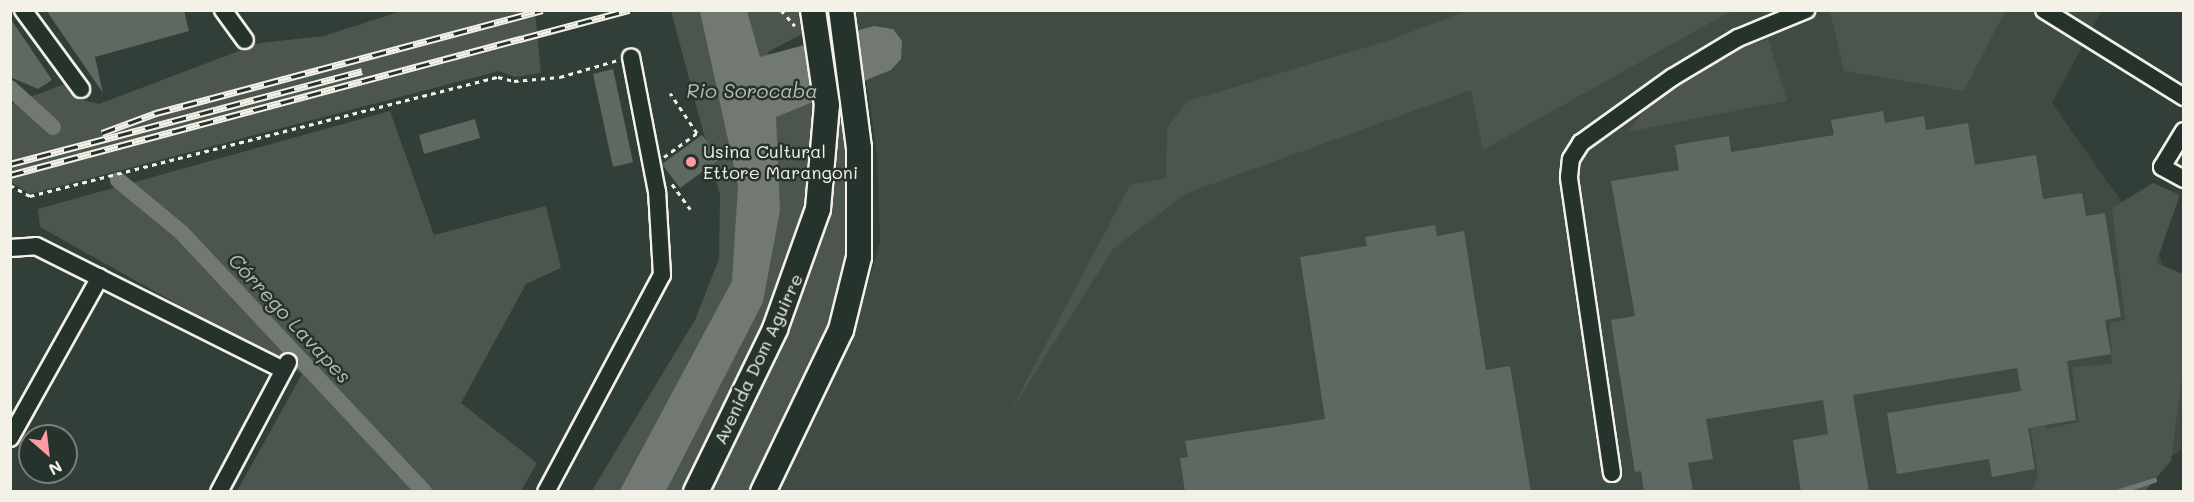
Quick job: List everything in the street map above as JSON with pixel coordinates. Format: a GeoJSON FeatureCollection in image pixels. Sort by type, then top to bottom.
{"type":"FeatureCollection","features":[{"type":"Feature","properties":{"kind":"highway"},"geometry":{"type":"LineString","coordinates":[[764,492],[841,330],[859,257],[854,91],[842,17]]}},
{"type":"Feature","properties":{"kind":"highway","name":"Avenida Dom Aguirre"},"geometry":{"type":"LineString","coordinates":[[696,492],[805,256],[821,189],[827,105],[811,23]]}},
{"type":"Feature","properties":{"kind":"street"},"geometry":{"type":"LineString","coordinates":[[23,10],[81,89]]}},
{"type":"Feature","properties":{"kind":"street"},"geometry":{"type":"LineString","coordinates":[[223,10],[245,40]]}},
{"type":"Feature","properties":{"kind":"street"},"geometry":{"type":"LineString","coordinates":[[1612,472],[1571,159],[1581,142],[1673,77],[1738,38],[1806,10]]}},
{"type":"Feature","properties":{"kind":"street"},"geometry":{"type":"LineString","coordinates":[[2044,10],[2184,97]]}},
{"type":"Feature","properties":{"kind":"street"},"geometry":{"type":"LineString","coordinates":[[546,492],[662,274],[657,192],[631,57]]}},
{"type":"Feature","properties":{"kind":"street"},"geometry":{"type":"LineString","coordinates":[[2184,131],[2162,167],[2184,179]]}},
{"type":"Feature","properties":{"kind":"street"},"geometry":{"type":"LineString","coordinates":[[10,248],[36,246],[286,366],[219,492]]}},
{"type":"Feature","properties":{"kind":"street"},"geometry":{"type":"LineString","coordinates":[[10,438],[100,277]]}},
{"type":"Feature","properties":{"kind":"path"},"geometry":{"type":"LineString","coordinates":[[781,10],[811,23]]}},
{"type":"Feature","properties":{"kind":"path"},"geometry":{"type":"LineString","coordinates":[[10,184],[30,196],[498,77],[514,81],[560,77],[631,57]]}},
{"type":"Feature","properties":{"kind":"path"},"geometry":{"type":"LineString","coordinates":[[656,163],[697,133],[670,93]]}},
{"type":"Feature","properties":{"kind":"path"},"geometry":{"type":"LineString","coordinates":[[669,181],[690,209]]}},
{"type":"Feature","properties":{"kind":"shaded area"},"geometry":{"type":"Polygon","coordinates":[[[1830,10],[2005,11],[1964,91],[1844,71],[1830,10]]]}},
{"type":"Feature","properties":{"kind":"shaded area"},"geometry":{"type":"Polygon","coordinates":[[[401,11],[535,11],[541,73],[515,77],[499,71],[30,194],[11,182],[11,104],[65,84],[78,99],[99,104],[260,43],[324,36],[401,11]]]}},
{"type":"Feature","properties":{"kind":"shaded area"},"geometry":{"type":"Polygon","coordinates":[[[671,11],[804,11],[808,31],[768,52],[781,113],[819,99],[818,136],[800,247],[687,491],[591,492],[695,320],[719,259],[720,195],[671,11]]]}},
{"type":"Feature","properties":{"kind":"shaded area"},"geometry":{"type":"Polygon","coordinates":[[[856,11],[2101,11],[2052,103],[2160,256],[2183,340],[2181,450],[2118,491],[773,492],[856,326],[880,242],[877,153],[856,11]]]}},
{"type":"Feature","properties":{"kind":"shaded area"},"geometry":{"type":"Polygon","coordinates":[[[1466,11],[1731,11],[1483,150],[1471,90],[1187,193],[1113,249],[1008,416],[1130,185],[1166,178],[1167,128],[1188,101],[1390,40],[1466,11]]]}},
{"type":"Feature","properties":{"kind":"shaded area"},"geometry":{"type":"Polygon","coordinates":[[[1768,39],[1787,101],[1627,132],[1656,96],[1723,55],[1768,39]]]}},
{"type":"Feature","properties":{"kind":"shaded area"},"geometry":{"type":"Polygon","coordinates":[[[846,88],[852,136],[848,248],[827,335],[755,491],[705,492],[787,329],[812,261],[823,229],[833,93],[846,88]]]}},
{"type":"Feature","properties":{"kind":"shaded area"},"geometry":{"type":"Polygon","coordinates":[[[390,111],[434,235],[546,206],[561,268],[526,284],[461,403],[537,463],[521,491],[237,491],[302,374],[40,227],[38,209],[390,111]]]}},
{"type":"Feature","properties":{"kind":"shaded area"},"geometry":{"type":"Polygon","coordinates":[[[2153,183],[2180,195],[2156,263],[2183,274],[2183,368],[2171,461],[2145,491],[2032,491],[2038,475],[2027,407],[2039,404],[2046,429],[2079,422],[2072,367],[2112,364],[2110,323],[2125,320],[2112,208],[2153,183]]]}},
{"type":"Feature","properties":{"kind":"water","name":"Rio Sorocaba"},"geometry":{"type":"Polygon","coordinates":[[[700,11],[747,11],[760,57],[874,26],[893,29],[902,41],[901,59],[891,70],[776,117],[780,210],[763,302],[666,491],[619,492],[732,281],[738,186],[700,11]]]}},
{"type":"Feature","properties":{"kind":"building"},"geometry":{"type":"Polygon","coordinates":[[[46,10],[184,10],[189,31],[95,57],[103,93],[46,10]]]}},
{"type":"Feature","properties":{"kind":"building"},"geometry":{"type":"Polygon","coordinates":[[[10,18],[52,80],[38,89],[10,77],[10,18]]]}},
{"type":"Feature","properties":{"kind":"building"},"geometry":{"type":"Polygon","coordinates":[[[613,69],[633,162],[613,167],[593,74],[613,69]]]}},
{"type":"Feature","properties":{"kind":"building"},"geometry":{"type":"Polygon","coordinates":[[[1883,111],[1885,123],[1924,116],[1926,130],[1968,123],[1975,165],[2036,155],[2043,199],[2082,193],[2086,216],[2105,213],[2121,317],[2105,320],[2111,354],[2067,361],[2076,420],[2028,428],[2035,469],[1992,477],[1989,459],[1897,474],[1887,413],[2021,391],[2017,368],[1853,395],[1869,492],[1801,492],[1793,440],[1828,434],[1823,400],[1706,419],[1713,459],[1688,463],[1693,492],[1644,492],[1641,471],[1635,472],[1611,320],[1635,316],[1611,181],[1679,170],[1675,145],[1729,136],[1731,152],[1834,135],[1831,120],[1883,111]]]}},
{"type":"Feature","properties":{"kind":"building"},"geometry":{"type":"Polygon","coordinates":[[[475,119],[480,138],[424,154],[419,135],[475,119]]]}},
{"type":"Feature","properties":{"kind":"building","name":"Usina Cultural Ettore Marangoni"},"geometry":{"type":"Polygon","coordinates":[[[702,135],[720,159],[680,188],[662,164],[702,135]]]}},
{"type":"Feature","properties":{"kind":"building"},"geometry":{"type":"Polygon","coordinates":[[[1435,225],[1437,236],[1464,231],[1486,370],[1510,366],[1531,492],[1185,492],[1180,458],[1188,457],[1185,441],[1325,419],[1300,257],[1367,246],[1365,237],[1435,225]]]}},
{"type":"Feature","properties":{"kind":"waterway"},"geometry":{"type":"LineString","coordinates":[[10,88],[53,127]]}},
{"type":"Feature","properties":{"kind":"waterway","name":"Córrego Lavapes"},"geometry":{"type":"LineString","coordinates":[[118,180],[182,233],[424,492]]}},
{"type":"Feature","properties":{"kind":"waterway"},"geometry":{"type":"LineString","coordinates":[[2117,492],[2154,480]]}},
{"type":"Feature","properties":{"kind":"railway"},"geometry":{"type":"LineString","coordinates":[[102,133],[156,113],[543,10]]}},
{"type":"Feature","properties":{"kind":"railway"},"geometry":{"type":"LineString","coordinates":[[10,175],[629,10]]}},
{"type":"Feature","properties":{"kind":"railway"},"geometry":{"type":"LineString","coordinates":[[10,164],[362,71]]}},
{"type":"Feature","properties":{"kind":"place","name":"Usina Cultural Ettore Marangoni"},"geometry":{"type":"Point","coordinates":[691,162]}}]}
